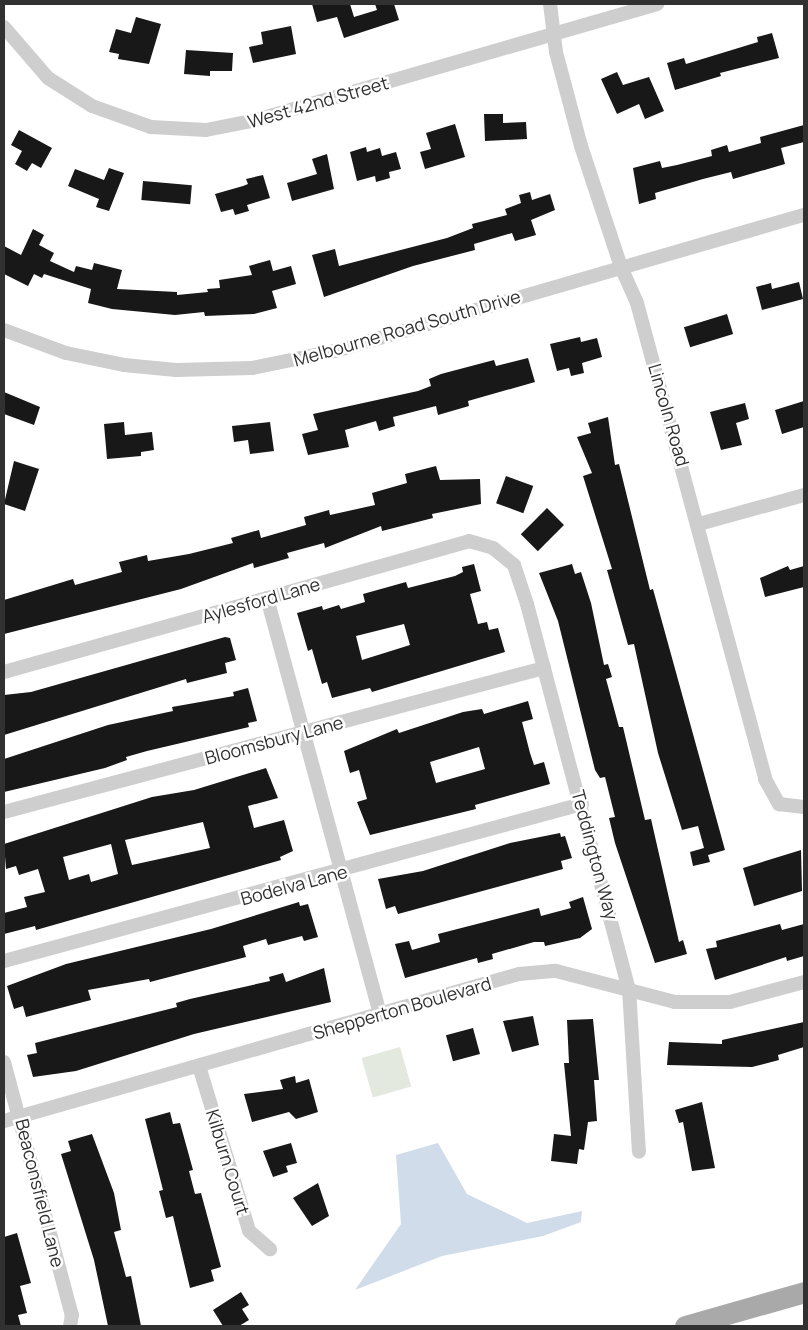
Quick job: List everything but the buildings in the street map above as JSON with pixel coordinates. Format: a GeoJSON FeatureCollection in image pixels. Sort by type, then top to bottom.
{"type":"FeatureCollection","features":[{"type":"Feature","properties":{"kind":"main road"},"geometry":{"type":"LineString","coordinates":[[685,1326],[804,1292]]}},
{"type":"Feature","properties":{"kind":"street","name":"Lincoln Road"},"geometry":{"type":"LineString","coordinates":[[550,4],[554,34],[581,146],[621,267],[637,303],[699,524],[766,779],[779,804],[804,807]]}},
{"type":"Feature","properties":{"kind":"street","name":"West 42nd Street"},"geometry":{"type":"LineString","coordinates":[[4,27],[34,65],[78,99],[133,122],[187,130],[245,123],[657,4]]}},
{"type":"Feature","properties":{"kind":"street","name":"Melbourne Road South Drive"},"geometry":{"type":"LineString","coordinates":[[4,330],[62,351],[124,365],[176,370],[252,368],[327,353],[804,215]]}},
{"type":"Feature","properties":{"kind":"street"},"geometry":{"type":"LineString","coordinates":[[699,524],[804,494]]}},
{"type":"Feature","properties":{"kind":"street","name":"Aylesford Lane"},"geometry":{"type":"LineString","coordinates":[[4,672],[469,541],[494,548],[514,565]]}},
{"type":"Feature","properties":{"kind":"street","name":"Teddington Way"},"geometry":{"type":"LineString","coordinates":[[514,565],[582,804],[629,989],[639,1152]]}},
{"type":"Feature","properties":{"kind":"street"},"geometry":{"type":"LineString","coordinates":[[267,598],[339,873],[380,1015]]}},
{"type":"Feature","properties":{"kind":"street","name":"Bloomsbury Lane"},"geometry":{"type":"LineString","coordinates":[[4,812],[544,668]]}},
{"type":"Feature","properties":{"kind":"street","name":"Bodelva Lane"},"geometry":{"type":"LineString","coordinates":[[4,961],[339,873],[582,804]]}},
{"type":"Feature","properties":{"kind":"street","name":"Shepperton Boulevard"},"geometry":{"type":"LineString","coordinates":[[4,1121],[519,974],[556,972],[675,1002],[730,1002],[804,982]]}},
{"type":"Feature","properties":{"kind":"street","name":"Beaconsfield Lane"},"geometry":{"type":"LineString","coordinates":[[4,1062],[21,1116],[72,1315],[70,1326]]}},
{"type":"Feature","properties":{"kind":"street","name":"Kilburn Court"},"geometry":{"type":"LineString","coordinates":[[199,1066],[249,1231],[270,1249]]}},
{"type":"Feature","properties":{"kind":"shaded area"},"geometry":{"type":"Polygon","coordinates":[[[400,1047],[411,1086],[373,1097],[362,1058],[400,1047]]]}},
{"type":"Feature","properties":{"kind":"shaded area"},"geometry":{"type":"Polygon","coordinates":[[[438,1143],[467,1194],[527,1223],[582,1211],[581,1222],[543,1236],[442,1256],[355,1290],[401,1224],[396,1155],[438,1143]]]}}]}
